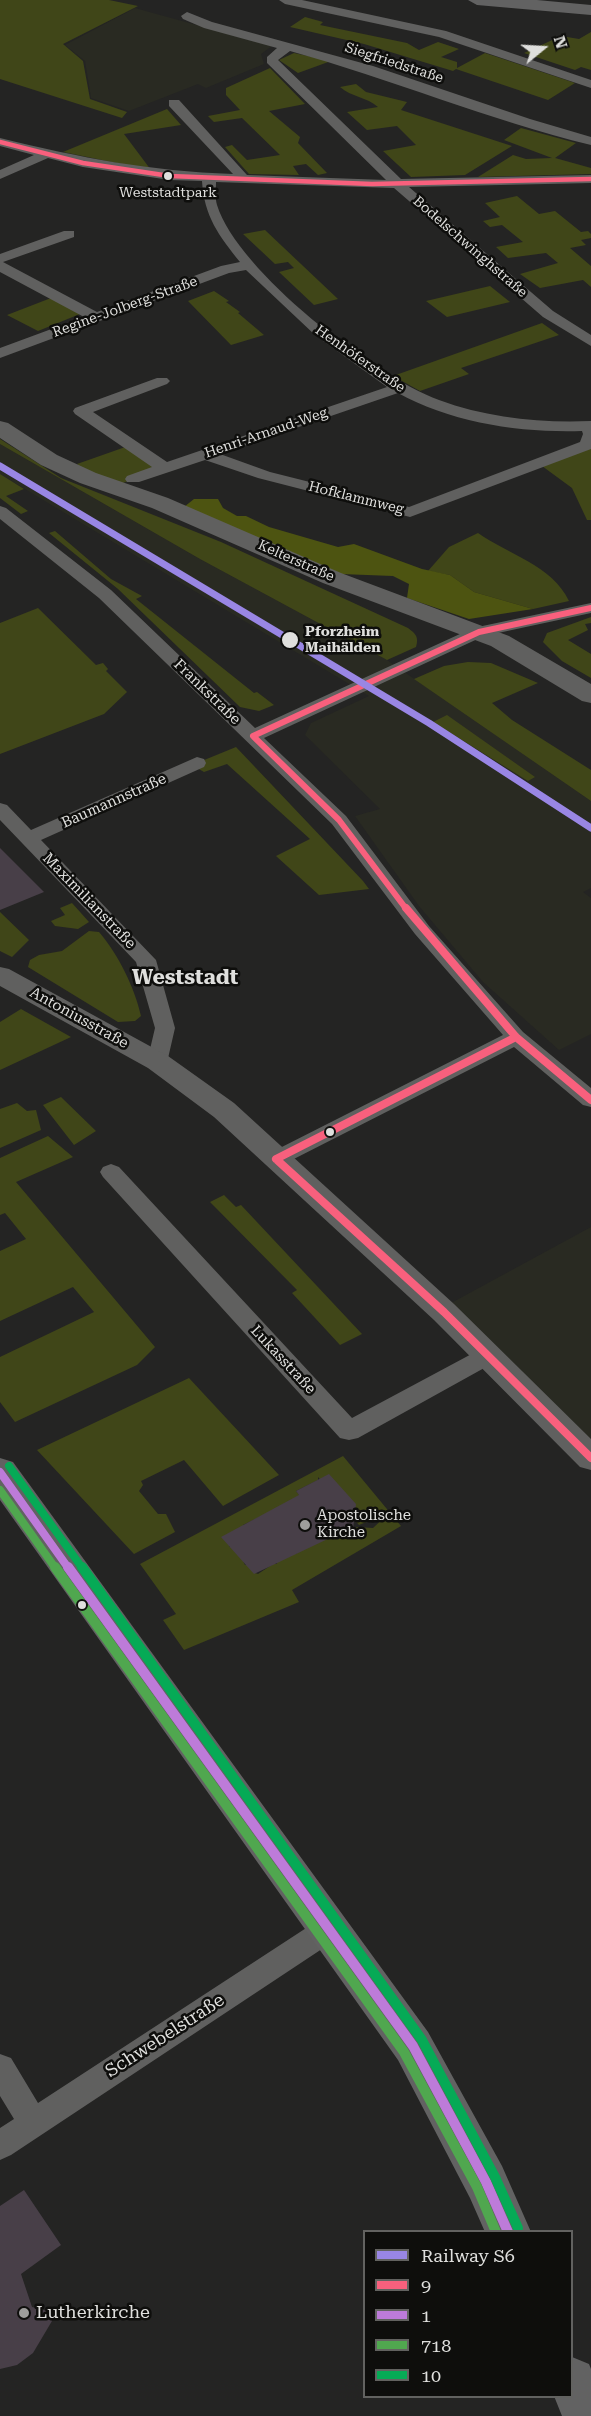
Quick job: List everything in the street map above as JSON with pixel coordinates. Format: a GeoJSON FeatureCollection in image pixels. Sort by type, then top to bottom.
{"type":"FeatureCollection","features":[{"type":"Feature","properties":{"kind":"main road"},"geometry":{"type":"LineString","coordinates":[[477,0],[591,10]]}},
{"type":"Feature","properties":{"kind":"main road","name":"Kelterstraße"},"geometry":{"type":"LineString","coordinates":[[0,428],[49,460],[88,478],[202,520],[332,578],[479,632],[529,656],[591,695]]}},
{"type":"Feature","properties":{"kind":"main road"},"geometry":{"type":"LineString","coordinates":[[1,1477],[330,1928],[413,2046],[486,2182],[507,2230]]}},
{"type":"Feature","properties":{"kind":"street"},"geometry":{"type":"LineString","coordinates":[[285,0],[442,34],[591,84]]}},
{"type":"Feature","properties":{"kind":"street","name":"Siegfriedstraße"},"geometry":{"type":"LineString","coordinates":[[187,16],[208,25],[369,69],[525,122],[591,141]]}},
{"type":"Feature","properties":{"kind":"street","name":"Bodelschwinghstraße"},"geometry":{"type":"LineString","coordinates":[[290,47],[271,56],[271,60],[423,208],[548,314],[591,342]]}},
{"type":"Feature","properties":{"kind":"street"},"geometry":{"type":"LineString","coordinates":[[174,103],[240,173],[240,179]]}},
{"type":"Feature","properties":{"kind":"street"},"geometry":{"type":"LineString","coordinates":[[0,142],[142,173],[209,178],[399,184],[588,182]]}},
{"type":"Feature","properties":{"kind":"street"},"geometry":{"type":"LineString","coordinates":[[0,175],[47,154]]}},
{"type":"Feature","properties":{"kind":"street","name":"Henhöferstraße"},"geometry":{"type":"LineString","coordinates":[[209,178],[206,194],[226,239],[308,323],[398,388],[438,405],[483,418],[537,425],[589,426]]}},
{"type":"Feature","properties":{"kind":"street"},"geometry":{"type":"LineString","coordinates":[[0,259],[69,234]]}},
{"type":"Feature","properties":{"kind":"street","name":"Regine-Jolberg-Straße"},"geometry":{"type":"LineString","coordinates":[[0,353],[226,270],[250,265]]}},
{"type":"Feature","properties":{"kind":"street"},"geometry":{"type":"LineString","coordinates":[[0,266],[98,318]]}},
{"type":"Feature","properties":{"kind":"street"},"geometry":{"type":"LineString","coordinates":[[162,381],[81,411],[163,467]]}},
{"type":"Feature","properties":{"kind":"street","name":"Henri-Arnaud-Weg"},"geometry":{"type":"LineString","coordinates":[[133,479],[398,388]]}},
{"type":"Feature","properties":{"kind":"street","name":"Hofklammweg"},"geometry":{"type":"LineString","coordinates":[[207,455],[264,474],[410,512],[587,445],[591,434],[589,426]]}},
{"type":"Feature","properties":{"kind":"street","name":"Frankstraße"},"geometry":{"type":"LineString","coordinates":[[0,511],[105,594],[339,820],[422,930],[516,1037],[591,1100]]}},
{"type":"Feature","properties":{"kind":"street"},"geometry":{"type":"LineString","coordinates":[[0,532],[17,525]]}},
{"type":"Feature","properties":{"kind":"street"},"geometry":{"type":"LineString","coordinates":[[253,736],[479,632],[591,608]]}},
{"type":"Feature","properties":{"kind":"street","name":"Baumannstraße"},"geometry":{"type":"LineString","coordinates":[[30,838],[197,763]]}},
{"type":"Feature","properties":{"kind":"street","name":"Maximilianstraße"},"geometry":{"type":"LineString","coordinates":[[0,809],[146,960],[165,1028],[158,1062]]}},
{"type":"Feature","properties":{"kind":"street","name":"Antoniusstraße"},"geometry":{"type":"LineString","coordinates":[[0,975],[158,1062]]}},
{"type":"Feature","properties":{"kind":"street"},"geometry":{"type":"LineString","coordinates":[[276,1159],[516,1037]]}},
{"type":"Feature","properties":{"kind":"street"},"geometry":{"type":"LineString","coordinates":[[158,1062],[224,1110],[444,1312],[591,1458]]}},
{"type":"Feature","properties":{"kind":"street","name":"Lukasstraße"},"geometry":{"type":"LineString","coordinates":[[111,1172],[349,1431],[488,1356]]}},
{"type":"Feature","properties":{"kind":"street","name":"Schwebelstraße"},"geometry":{"type":"LineString","coordinates":[[0,2145],[330,1928]]}},
{"type":"Feature","properties":{"kind":"street"},"geometry":{"type":"LineString","coordinates":[[0,2068],[33,2123]]}},
{"type":"Feature","properties":{"kind":"shaded area"},"geometry":{"type":"Polygon","coordinates":[[[135,8],[272,46],[261,54],[264,64],[206,88],[198,84],[129,111],[91,98],[85,61],[65,45],[135,8]]]}},
{"type":"Feature","properties":{"kind":"shaded area"},"geometry":{"type":"Polygon","coordinates":[[[0,444],[200,559],[387,660],[591,801],[591,888],[583,892],[591,898],[591,1034],[559,1050],[483,982],[419,906],[355,816],[380,809],[305,735],[311,723],[369,696],[0,474],[0,444]]]}},
{"type":"Feature","properties":{"kind":"shaded area"},"geometry":{"type":"Polygon","coordinates":[[[591,1227],[591,1461],[442,1308],[591,1227]]]}},
{"type":"Feature","properties":{"kind":"green space"},"geometry":{"type":"Polygon","coordinates":[[[0,0],[109,0],[138,6],[63,44],[83,61],[90,99],[127,112],[122,118],[0,79],[0,0]]]}},
{"type":"Feature","properties":{"kind":"green space"},"geometry":{"type":"Polygon","coordinates":[[[305,17],[323,22],[320,25],[407,43],[419,50],[438,42],[459,49],[441,57],[457,62],[457,68],[485,53],[575,83],[548,100],[456,69],[453,71],[364,44],[290,27],[305,17]]]}},
{"type":"Feature","properties":{"kind":"green space"},"geometry":{"type":"Polygon","coordinates":[[[591,32],[591,70],[581,67],[575,70],[524,53],[561,36],[579,39],[591,32]]]}},
{"type":"Feature","properties":{"kind":"green space"},"geometry":{"type":"Polygon","coordinates":[[[294,53],[331,61],[298,73],[279,60],[294,53]]]}},
{"type":"Feature","properties":{"kind":"green space"},"geometry":{"type":"Polygon","coordinates":[[[270,68],[305,104],[269,111],[300,137],[298,143],[327,173],[318,175],[306,164],[293,166],[299,175],[249,174],[225,147],[232,145],[247,160],[280,155],[242,118],[214,122],[208,116],[240,110],[226,95],[226,88],[270,68]]]}},
{"type":"Feature","properties":{"kind":"green space"},"geometry":{"type":"Polygon","coordinates":[[[356,84],[366,92],[407,102],[401,110],[512,146],[465,175],[411,177],[383,151],[416,145],[397,126],[367,130],[347,112],[378,107],[340,87],[356,84]]]}},
{"type":"Feature","properties":{"kind":"green space"},"geometry":{"type":"Polygon","coordinates":[[[167,109],[181,125],[124,134],[151,170],[63,152],[167,109]]]}},
{"type":"Feature","properties":{"kind":"green space"},"geometry":{"type":"Polygon","coordinates":[[[521,128],[576,143],[555,158],[591,168],[591,174],[478,177],[513,155],[526,159],[552,158],[504,140],[521,128]]]}},
{"type":"Feature","properties":{"kind":"green space"},"geometry":{"type":"Polygon","coordinates":[[[517,196],[539,214],[555,211],[581,232],[588,231],[591,234],[591,238],[581,240],[586,245],[570,248],[591,266],[591,287],[583,280],[540,288],[520,274],[558,263],[546,253],[508,258],[496,247],[523,242],[502,225],[490,227],[483,221],[500,217],[485,203],[517,196]]]}},
{"type":"Feature","properties":{"kind":"green space"},"geometry":{"type":"Polygon","coordinates":[[[265,230],[338,299],[314,305],[279,272],[294,268],[288,262],[275,264],[243,234],[265,230]]]}},
{"type":"Feature","properties":{"kind":"green space"},"geometry":{"type":"Polygon","coordinates":[[[490,286],[510,302],[447,317],[426,301],[490,286]]]}},
{"type":"Feature","properties":{"kind":"green space"},"geometry":{"type":"Polygon","coordinates":[[[214,291],[229,301],[226,302],[264,335],[231,345],[188,301],[214,291]]]}},
{"type":"Feature","properties":{"kind":"green space"},"geometry":{"type":"Polygon","coordinates":[[[51,298],[80,314],[38,331],[7,315],[51,298]]]}},
{"type":"Feature","properties":{"kind":"green space"},"geometry":{"type":"Polygon","coordinates":[[[542,323],[559,335],[461,368],[469,374],[420,391],[393,376],[542,323]]]}},
{"type":"Feature","properties":{"kind":"green space"},"geometry":{"type":"Polygon","coordinates":[[[0,439],[61,478],[221,542],[408,628],[416,636],[416,647],[387,660],[200,559],[0,444],[0,439]]]}},
{"type":"Feature","properties":{"kind":"green space"},"geometry":{"type":"Polygon","coordinates":[[[131,445],[163,467],[118,485],[83,471],[77,464],[131,445]]]}},
{"type":"Feature","properties":{"kind":"green space"},"geometry":{"type":"Polygon","coordinates":[[[591,447],[591,520],[587,520],[572,488],[542,466],[591,447]]]}},
{"type":"Feature","properties":{"kind":"green space"},"geometry":{"type":"Polygon","coordinates":[[[0,474],[24,489],[6,496],[28,511],[21,514],[0,498],[0,474]]]}},
{"type":"Feature","properties":{"kind":"green space"},"geometry":{"type":"Polygon","coordinates":[[[194,499],[218,499],[223,508],[237,516],[246,516],[269,527],[338,547],[354,544],[422,569],[450,575],[474,592],[533,609],[469,619],[407,598],[409,584],[393,576],[341,574],[184,507],[194,499]]]}},
{"type":"Feature","properties":{"kind":"green space"},"geometry":{"type":"Polygon","coordinates":[[[55,531],[111,579],[142,596],[136,599],[254,693],[257,692],[274,705],[259,711],[240,707],[118,589],[49,533],[55,531]]]}},
{"type":"Feature","properties":{"kind":"green space"},"geometry":{"type":"Polygon","coordinates":[[[478,533],[541,569],[552,578],[569,601],[533,609],[474,592],[450,575],[428,571],[449,547],[478,533]]]}},
{"type":"Feature","properties":{"kind":"green space"},"geometry":{"type":"Polygon","coordinates":[[[38,608],[96,665],[103,663],[108,669],[106,671],[127,692],[104,714],[0,754],[0,623],[38,608]]]}},
{"type":"Feature","properties":{"kind":"green space"},"geometry":{"type":"Polygon","coordinates":[[[591,617],[591,623],[585,624],[588,630],[568,640],[591,654],[591,678],[562,661],[543,642],[547,633],[591,617]]]}},
{"type":"Feature","properties":{"kind":"green space"},"geometry":{"type":"Polygon","coordinates":[[[468,662],[491,663],[538,683],[492,703],[512,720],[591,770],[591,801],[414,679],[444,666],[468,662]]]}},
{"type":"Feature","properties":{"kind":"green space"},"geometry":{"type":"Polygon","coordinates":[[[447,715],[535,777],[528,781],[433,722],[447,715]]]}},
{"type":"Feature","properties":{"kind":"green space"},"geometry":{"type":"Polygon","coordinates":[[[236,747],[369,889],[319,895],[276,856],[310,839],[227,764],[204,772],[192,765],[236,747]]]}},
{"type":"Feature","properties":{"kind":"green space"},"geometry":{"type":"Polygon","coordinates":[[[72,903],[89,922],[78,929],[55,926],[51,921],[65,915],[60,908],[72,903]]]}},
{"type":"Feature","properties":{"kind":"green space"},"geometry":{"type":"Polygon","coordinates":[[[0,912],[29,940],[12,957],[0,951],[0,912]]]}},
{"type":"Feature","properties":{"kind":"green space"},"geometry":{"type":"Polygon","coordinates":[[[89,931],[99,932],[113,950],[125,972],[135,994],[141,1016],[135,1021],[118,1022],[28,967],[30,960],[39,955],[62,951],[89,931]]]}},
{"type":"Feature","properties":{"kind":"green space"},"geometry":{"type":"Polygon","coordinates":[[[21,1009],[71,1037],[0,1070],[0,1022],[21,1009]]]}},
{"type":"Feature","properties":{"kind":"green space"},"geometry":{"type":"Polygon","coordinates":[[[61,1097],[96,1131],[74,1145],[43,1105],[61,1097]]]}},
{"type":"Feature","properties":{"kind":"green space"},"geometry":{"type":"Polygon","coordinates":[[[17,1103],[27,1111],[36,1110],[41,1130],[0,1148],[0,1109],[17,1103]]]}},
{"type":"Feature","properties":{"kind":"green space"},"geometry":{"type":"Polygon","coordinates":[[[48,1136],[73,1157],[16,1182],[155,1347],[137,1365],[15,1422],[0,1402],[0,1357],[94,1312],[73,1287],[0,1321],[0,1251],[26,1239],[5,1213],[0,1215],[0,1158],[48,1136]]]}},
{"type":"Feature","properties":{"kind":"green space"},"geometry":{"type":"Polygon","coordinates":[[[224,1195],[236,1207],[241,1205],[362,1334],[340,1345],[292,1293],[297,1290],[210,1202],[224,1195]]]}},
{"type":"Feature","properties":{"kind":"green space"},"geometry":{"type":"Polygon","coordinates":[[[189,1378],[279,1475],[223,1506],[184,1460],[141,1481],[143,1485],[139,1491],[158,1514],[166,1514],[175,1532],[134,1554],[37,1450],[189,1378]]]}},
{"type":"Feature","properties":{"kind":"green space"},"geometry":{"type":"Polygon","coordinates":[[[343,1456],[401,1526],[292,1590],[299,1602],[184,1650],[163,1620],[176,1614],[140,1564],[343,1456]],[[318,1477],[318,1480],[296,1491],[301,1497],[243,1525],[245,1527],[229,1547],[236,1546],[245,1565],[251,1564],[255,1573],[258,1574],[291,1553],[297,1554],[295,1552],[331,1532],[337,1539],[357,1527],[373,1528],[389,1513],[359,1525],[318,1477]]]}},
{"type":"Feature","properties":{"kind":"building"},"geometry":{"type":"Polygon","coordinates":[[[0,848],[44,892],[0,910],[0,848]]]}},
{"type":"Feature","properties":{"kind":"building","name":"Apostolische Kirche"},"geometry":{"type":"Polygon","coordinates":[[[329,1474],[356,1504],[353,1529],[337,1539],[334,1536],[254,1574],[221,1537],[299,1495],[296,1491],[329,1474]]]}},
{"type":"Feature","properties":{"kind":"building"},"geometry":{"type":"Polygon","coordinates":[[[24,2190],[61,2245],[21,2274],[32,2307],[48,2311],[52,2321],[33,2353],[17,2365],[0,2369],[0,2206],[24,2190]]]}},
{"type":"Feature","properties":{"kind":"rail line","name":"S6"},"geometry":{"type":"LineString","coordinates":[[0,466],[429,723],[591,828]]}},
{"type":"Feature","properties":{"kind":"transit line","name":"9"},"geometry":{"type":"LineString","coordinates":[[0,142],[83,163],[170,176],[372,184],[591,179]]}},
{"type":"Feature","properties":{"kind":"transit line","name":"9"},"geometry":{"type":"LineString","coordinates":[[253,736],[479,632],[591,608]]}},
{"type":"Feature","properties":{"kind":"transit line","name":"9"},"geometry":{"type":"LineString","coordinates":[[253,736],[339,820],[422,930],[516,1037],[591,1100]]}},
{"type":"Feature","properties":{"kind":"transit line","name":"9"},"geometry":{"type":"LineString","coordinates":[[276,1159],[516,1037]]}},
{"type":"Feature","properties":{"kind":"transit line","name":"9"},"geometry":{"type":"LineString","coordinates":[[276,1159],[444,1312],[591,1458]]}},
{"type":"Feature","properties":{"kind":"transit line","name":"10"},"geometry":{"type":"LineString","coordinates":[[9,1466],[422,2040],[495,2177],[518,2228]]}},
{"type":"Feature","properties":{"kind":"transit line","name":"1"},"geometry":{"type":"LineString","coordinates":[[0,1472],[413,2046],[486,2182],[507,2230]]}},
{"type":"Feature","properties":{"kind":"transit line","name":"718"},"geometry":{"type":"LineString","coordinates":[[0,1490],[404,2052],[477,2187],[495,2230]]}},
{"type":"Feature","properties":{"kind":"place","name":"Weststadtpark"},"geometry":{"type":"Point","coordinates":[168,176]}},
{"type":"Feature","properties":{"kind":"place","name":"Pforzheim Maihälden"},"geometry":{"type":"Point","coordinates":[290,640]}},
{"type":"Feature","properties":{"kind":"place","name":"Apostolische Kirche"},"geometry":{"type":"Point","coordinates":[305,1525]}},
{"type":"Feature","properties":{"kind":"place","name":"Lutherkirche"},"geometry":{"type":"Point","coordinates":[24,2313]}},
{"type":"Feature","properties":{"kind":"district","name":"Weststadt"},"geometry":{"type":"Point","coordinates":[185,978]}}]}
